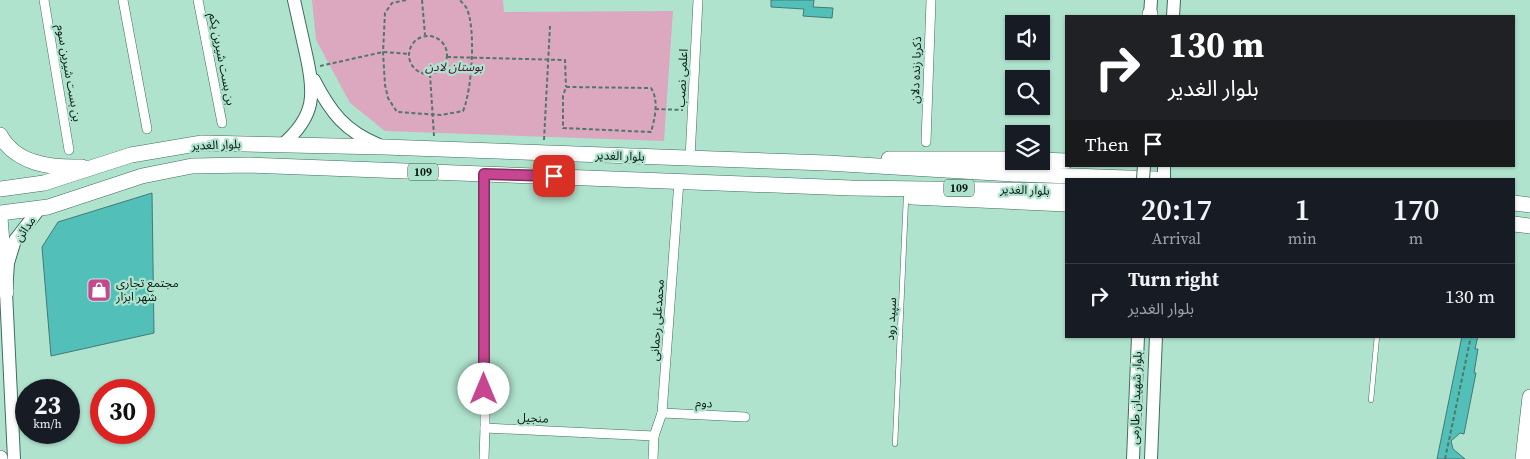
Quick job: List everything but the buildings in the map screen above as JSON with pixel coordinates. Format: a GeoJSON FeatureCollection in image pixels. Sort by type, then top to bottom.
{"type":"FeatureCollection","features":[{"type":"Feature","properties":{"kind":"main road"},"geometry":{"type":"LineString","coordinates":[[282,145],[301,126],[309,110],[313,94],[294,0]]}},
{"type":"Feature","properties":{"kind":"main road"},"geometry":{"type":"LineString","coordinates":[[1173,15],[1174,0]]}},
{"type":"Feature","properties":{"kind":"main road"},"geometry":{"type":"LineString","coordinates":[[309,69],[323,97],[351,132],[384,147]]}},
{"type":"Feature","properties":{"kind":"main road"},"geometry":{"type":"LineString","coordinates":[[0,135],[12,151],[26,160],[62,166],[98,166]]}},
{"type":"Feature","properties":{"kind":"main road","name":"بلوار الغدیر"},"geometry":{"type":"LineString","coordinates":[[0,189],[44,183],[131,155],[202,143],[384,147],[827,163],[1013,174],[1127,178]]}},
{"type":"Feature","properties":{"kind":"main road"},"geometry":{"type":"LineString","coordinates":[[827,163],[912,157],[1005,159]]}},
{"type":"Feature","properties":{"kind":"main road"},"geometry":{"type":"LineString","coordinates":[[1050,160],[1065,161]]}},
{"type":"Feature","properties":{"kind":"main road","name":"بلوار الغدیر"},"geometry":{"type":"LineString","coordinates":[[0,213],[40,208],[100,191],[142,176],[192,166],[249,165],[851,188],[1065,191]]}},
{"type":"Feature","properties":{"kind":"main road"},"geometry":{"type":"LineString","coordinates":[[851,188],[938,200],[1065,204]]}},
{"type":"Feature","properties":{"kind":"main road"},"geometry":{"type":"LineString","coordinates":[[1515,204],[1530,205]]}},
{"type":"Feature","properties":{"kind":"main road","name":"مدائن"},"geometry":{"type":"LineString","coordinates":[[14,459],[3,286],[15,240],[40,208]]}},
{"type":"Feature","properties":{"kind":"main road"},"geometry":{"type":"LineString","coordinates":[[1515,217],[1530,219]]}},
{"type":"Feature","properties":{"kind":"main road"},"geometry":{"type":"LineString","coordinates":[[0,218],[3,286]]}},
{"type":"Feature","properties":{"kind":"main road"},"geometry":{"type":"LineString","coordinates":[[1515,224],[1530,226]]}},
{"type":"Feature","properties":{"kind":"main road","name":"بلوار شهیدان طارمی"},"geometry":{"type":"LineString","coordinates":[[1133,459],[1138,338]]}},
{"type":"Feature","properties":{"kind":"main road","name":"بلوار شهیدان طارمی"},"geometry":{"type":"LineString","coordinates":[[1151,459],[1156,338]]}},
{"type":"Feature","properties":{"kind":"main road"},"geometry":{"type":"LineString","coordinates":[[1523,459],[1530,397]]}},
{"type":"Feature","properties":{"kind":"street","name":"بن بست شیرین سوم"},"geometry":{"type":"LineString","coordinates":[[44,0],[69,150]]}},
{"type":"Feature","properties":{"kind":"street"},"geometry":{"type":"LineString","coordinates":[[122,0],[147,129]]}},
{"type":"Feature","properties":{"kind":"street","name":"بن بست شیرین یکم"},"geometry":{"type":"LineString","coordinates":[[198,0],[222,124]]}},
{"type":"Feature","properties":{"kind":"street","name":"اعلمی نصب"},"geometry":{"type":"LineString","coordinates":[[690,158],[698,0]]}},
{"type":"Feature","properties":{"kind":"street","name":"ذکریا زنده دلان"},"geometry":{"type":"LineString","coordinates":[[926,142],[931,0]]}},
{"type":"Feature","properties":{"kind":"street"},"geometry":{"type":"LineString","coordinates":[[484,174],[484,459]]}},
{"type":"Feature","properties":{"kind":"street","name":"محمدعلی رحمانی"},"geometry":{"type":"LineString","coordinates":[[653,459],[654,436],[662,413],[679,181]]}},
{"type":"Feature","properties":{"kind":"street","name":"دوم"},"geometry":{"type":"LineString","coordinates":[[662,413],[744,417]]}},
{"type":"Feature","properties":{"kind":"street","name":"منجیل"},"geometry":{"type":"LineString","coordinates":[[485,428],[654,436]]}},
{"type":"Feature","properties":{"kind":"lane","name":"سپید رود"},"geometry":{"type":"LineString","coordinates":[[895,444],[907,196]]}},
{"type":"Feature","properties":{"kind":"lane"},"geometry":{"type":"LineString","coordinates":[[1371,400],[1376,338]]}},
{"type":"Feature","properties":{"kind":"path"},"geometry":{"type":"LineString","coordinates":[[406,0],[392,3],[385,13],[383,52],[385,85],[388,98],[397,112],[432,114],[464,111],[469,96],[471,58],[467,9],[460,0]]}},
{"type":"Feature","properties":{"kind":"path"},"geometry":{"type":"LineString","coordinates":[[422,0],[426,36]]}},
{"type":"Feature","properties":{"kind":"path"},"geometry":{"type":"LineString","coordinates":[[543,153],[550,26]]}},
{"type":"Feature","properties":{"kind":"path"},"geometry":{"type":"LineString","coordinates":[[426,36],[435,37],[441,41],[447,57],[442,68],[430,74],[419,72],[414,68],[409,54],[417,39],[426,36]]}},
{"type":"Feature","properties":{"kind":"path"},"geometry":{"type":"LineString","coordinates":[[309,69],[383,52],[409,54]]}},
{"type":"Feature","properties":{"kind":"path"},"geometry":{"type":"LineString","coordinates":[[447,57],[565,60],[564,128],[651,132],[656,96],[651,88],[566,87]]}},
{"type":"Feature","properties":{"kind":"path"},"geometry":{"type":"LineString","coordinates":[[430,74],[436,149]]}},
{"type":"Feature","properties":{"kind":"path"},"geometry":{"type":"LineString","coordinates":[[655,109],[692,111]]}},
{"type":"Feature","properties":{"kind":"path"},"geometry":{"type":"LineString","coordinates":[[1445,459],[1471,338]]}},
{"type":"Feature","properties":{"kind":"green space","name":"بوستان لادن"},"geometry":{"type":"Polygon","coordinates":[[[312,0],[503,0],[504,12],[673,11],[664,141],[385,131],[350,103],[316,40],[312,0]]]}},
{"type":"Feature","properties":{"kind":"place","name":"مجتمع تجاری شهر ابزار"},"geometry":{"type":"Point","coordinates":[99,290]}},
{"type":"Feature","properties":{"kind":"route"},"geometry":{"type":"LineString","coordinates":[[484,389],[484,174],[554,176]]}}]}
